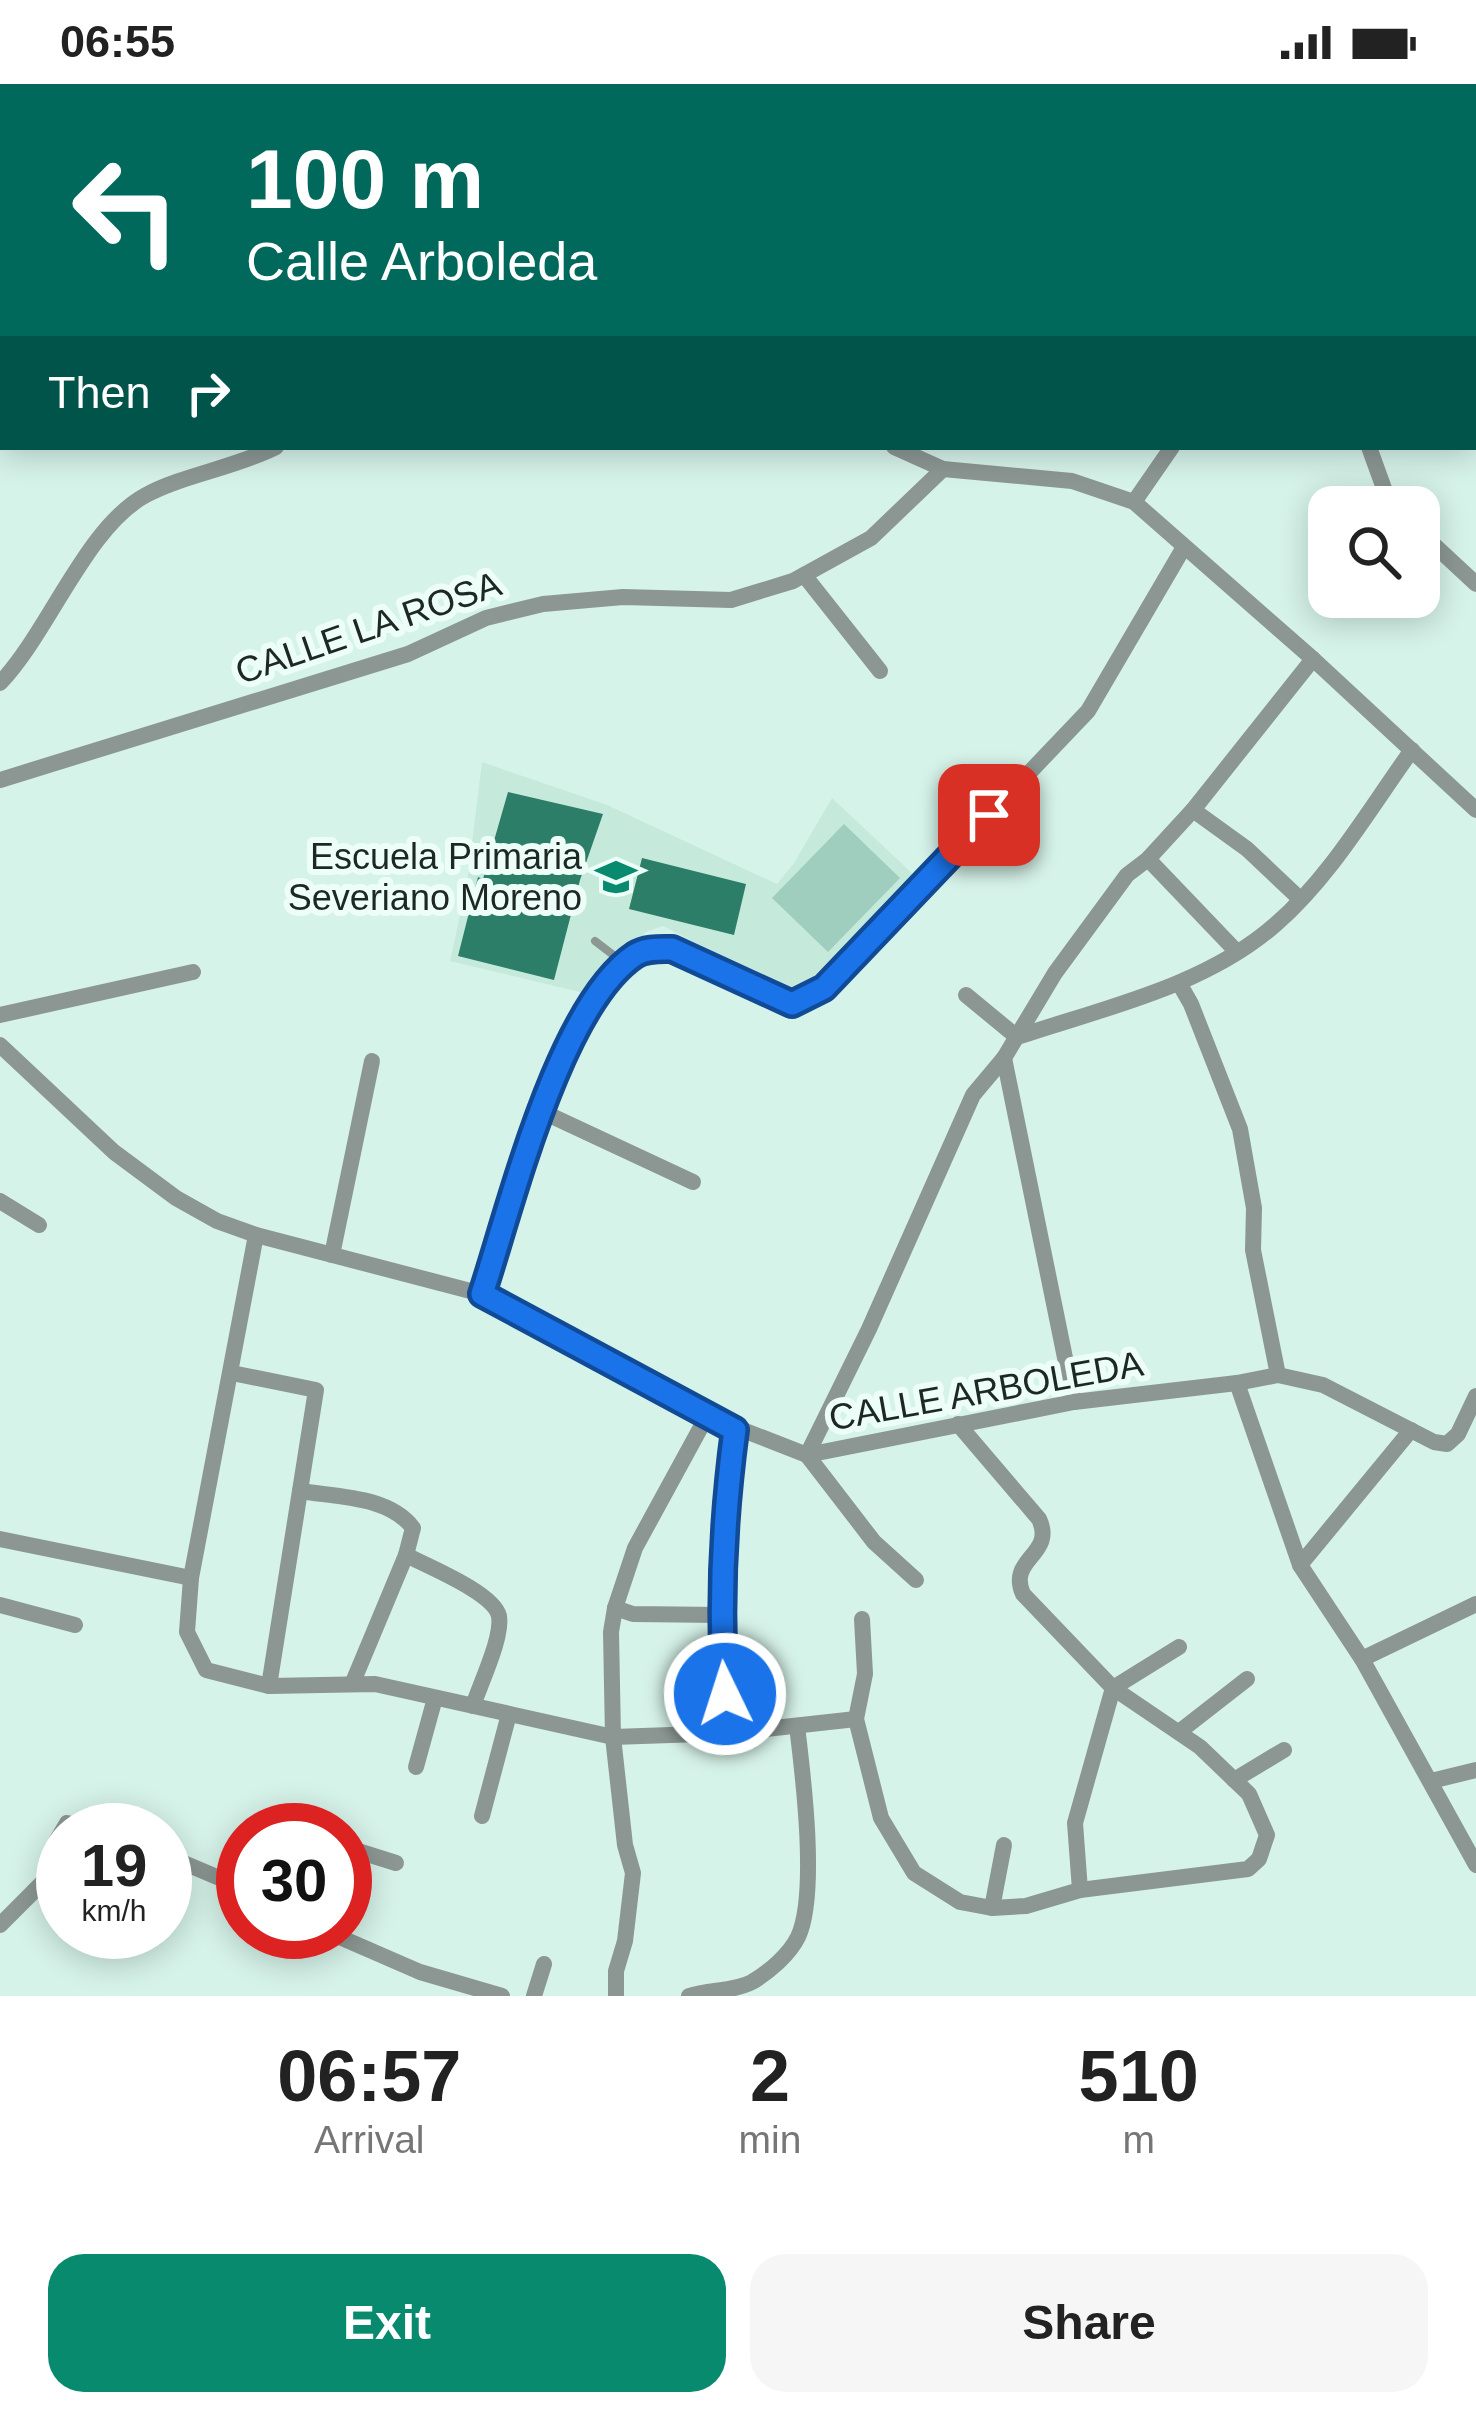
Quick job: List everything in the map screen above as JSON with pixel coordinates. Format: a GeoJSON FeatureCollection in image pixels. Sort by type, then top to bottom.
{"type":"FeatureCollection","features":[{"type":"Feature","properties":{"kind":"street"},"geometry":{"type":"LineString","coordinates":[[0,682],[22,659],[82,562],[145,495],[270,450]]}},
{"type":"Feature","properties":{"kind":"street"},"geometry":{"type":"LineString","coordinates":[[900,450],[943,470],[1072,481],[1134,502],[1476,811]]}},
{"type":"Feature","properties":{"kind":"street"},"geometry":{"type":"LineString","coordinates":[[1134,502],[1170,450]]}},
{"type":"Feature","properties":{"kind":"street"},"geometry":{"type":"LineString","coordinates":[[1370,450],[1384,486]]}},
{"type":"Feature","properties":{"kind":"street","name":"CALLE LA ROSA"},"geometry":{"type":"LineString","coordinates":[[0,780],[408,654],[486,618],[524,608],[623,597],[731,600],[804,574],[871,538],[943,470]]}},
{"type":"Feature","properties":{"kind":"street"},"geometry":{"type":"LineString","coordinates":[[482,1294],[581,1016],[626,965],[636,955],[672,949],[792,1004],[824,988],[1088,711],[1184,547]]}},
{"type":"Feature","properties":{"kind":"street"},"geometry":{"type":"LineString","coordinates":[[1440,551],[1476,584]]}},
{"type":"Feature","properties":{"kind":"street"},"geometry":{"type":"LineString","coordinates":[[804,574],[880,671]]}},
{"type":"Feature","properties":{"kind":"street"},"geometry":{"type":"LineString","coordinates":[[916,1580],[874,1542],[807,1455],[973,1095],[1004,1058],[1055,973],[1127,875],[1193,810],[1312,659]]}},
{"type":"Feature","properties":{"kind":"street"},"geometry":{"type":"LineString","coordinates":[[1017,1037],[1179,982],[1274,926],[1300,899],[1412,750]]}},
{"type":"Feature","properties":{"kind":"street"},"geometry":{"type":"LineString","coordinates":[[1193,810],[1247,849],[1300,899]]}},
{"type":"Feature","properties":{"kind":"street"},"geometry":{"type":"LineString","coordinates":[[1148,859],[1236,950]]}},
{"type":"Feature","properties":{"kind":"street"},"geometry":{"type":"LineString","coordinates":[[0,1015],[193,972]]}},
{"type":"Feature","properties":{"kind":"street"},"geometry":{"type":"LineString","coordinates":[[1179,982],[1240,1129],[1254,1208],[1252,1250],[1278,1375]]}},
{"type":"Feature","properties":{"kind":"street"},"geometry":{"type":"LineString","coordinates":[[966,995],[1017,1037]]}},
{"type":"Feature","properties":{"kind":"street","name":"CALLE ARBOLEDA"},"geometry":{"type":"LineString","coordinates":[[0,1045],[114,1152],[176,1198],[217,1221],[482,1294],[735,1430],[807,1455],[1074,1402],[1278,1375],[1324,1385],[1447,1444],[1458,1434],[1476,1396]]}},
{"type":"Feature","properties":{"kind":"street"},"geometry":{"type":"LineString","coordinates":[[1004,1058],[1074,1402]]}},
{"type":"Feature","properties":{"kind":"street"},"geometry":{"type":"LineString","coordinates":[[332,1255],[372,1060]]}},
{"type":"Feature","properties":{"kind":"street"},"geometry":{"type":"LineString","coordinates":[[543,1112],[693,1182]]}},
{"type":"Feature","properties":{"kind":"street"},"geometry":{"type":"LineString","coordinates":[[0,1201],[39,1226]]}},
{"type":"Feature","properties":{"kind":"street"},"geometry":{"type":"LineString","coordinates":[[256,1235],[191,1578],[187,1632],[206,1670],[269,1686],[328,1687],[353,1682],[613,1737],[729,1733],[856,1719]]}},
{"type":"Feature","properties":{"kind":"street"},"geometry":{"type":"LineString","coordinates":[[232,1373],[316,1390],[269,1686]]}},
{"type":"Feature","properties":{"kind":"street"},"geometry":{"type":"LineString","coordinates":[[1237,1384],[1300,1565],[1362,1659],[1476,1865]]}},
{"type":"Feature","properties":{"kind":"street"},"geometry":{"type":"LineString","coordinates":[[616,1996],[633,1873],[625,1845],[613,1737],[610,1651],[615,1608],[635,1548],[707,1416]]}},
{"type":"Feature","properties":{"kind":"street"},"geometry":{"type":"LineString","coordinates":[[862,1619],[866,1674],[856,1719],[881,1818],[914,1874],[960,1902],[992,1908],[1026,1906],[1080,1890],[1248,1870],[1259,1859],[1267,1835],[1249,1794],[1180,1732],[1113,1688],[1023,1594],[1018,1582],[1021,1569],[1044,1541],[1045,1532],[1040,1519],[958,1424]]}},
{"type":"Feature","properties":{"kind":"street"},"geometry":{"type":"LineString","coordinates":[[729,1733],[719,1615],[725,1500],[735,1430]]}},
{"type":"Feature","properties":{"kind":"street"},"geometry":{"type":"LineString","coordinates":[[1300,1565],[1411,1430]]}},
{"type":"Feature","properties":{"kind":"street"},"geometry":{"type":"LineString","coordinates":[[300,1491],[384,1505],[404,1515],[413,1528],[353,1682]]}},
{"type":"Feature","properties":{"kind":"street"},"geometry":{"type":"LineString","coordinates":[[0,1539],[191,1578]]}},
{"type":"Feature","properties":{"kind":"street"},"geometry":{"type":"LineString","coordinates":[[406,1555],[478,1593],[500,1618],[472,1706]]}},
{"type":"Feature","properties":{"kind":"street"},"geometry":{"type":"LineString","coordinates":[[1362,1659],[1476,1604]]}},
{"type":"Feature","properties":{"kind":"street"},"geometry":{"type":"LineString","coordinates":[[0,1605],[75,1625]]}},
{"type":"Feature","properties":{"kind":"street"},"geometry":{"type":"LineString","coordinates":[[615,1608],[633,1614],[719,1615]]}},
{"type":"Feature","properties":{"kind":"street"},"geometry":{"type":"LineString","coordinates":[[1080,1890],[1075,1823],[1113,1688],[1179,1647]]}},
{"type":"Feature","properties":{"kind":"street"},"geometry":{"type":"LineString","coordinates":[[1180,1732],[1247,1679]]}},
{"type":"Feature","properties":{"kind":"street"},"geometry":{"type":"LineString","coordinates":[[416,1767],[435,1698]]}},
{"type":"Feature","properties":{"kind":"street"},"geometry":{"type":"LineString","coordinates":[[482,1816],[509,1714]]}},
{"type":"Feature","properties":{"kind":"street"},"geometry":{"type":"LineString","coordinates":[[689,1996],[756,1980],[787,1954],[798,1936],[806,1911],[807,1816],[797,1726]]}},
{"type":"Feature","properties":{"kind":"street"},"geometry":{"type":"LineString","coordinates":[[1234,1780],[1284,1750]]}},
{"type":"Feature","properties":{"kind":"street"},"geometry":{"type":"LineString","coordinates":[[1431,1781],[1476,1770]]}},
{"type":"Feature","properties":{"kind":"street"},"geometry":{"type":"LineString","coordinates":[[992,1908],[1004,1845]]}},
{"type":"Feature","properties":{"kind":"street"},"geometry":{"type":"LineString","coordinates":[[372,1855],[396,1863]]}},
{"type":"Feature","properties":{"kind":"street"},"geometry":{"type":"LineString","coordinates":[[0,1925],[36,1889]]}},
{"type":"Feature","properties":{"kind":"street"},"geometry":{"type":"LineString","coordinates":[[372,1955],[502,1996]]}},
{"type":"Feature","properties":{"kind":"street"},"geometry":{"type":"LineString","coordinates":[[534,1996],[544,1964]]}},
{"type":"Feature","properties":{"kind":"lane"},"geometry":{"type":"LineString","coordinates":[[595,941],[626,965]]}},
{"type":"Feature","properties":{"kind":"shaded area","name":"Escuela Primaria Severiano Moreno"},"geometry":{"type":"Polygon","coordinates":[[[482,762],[607,805],[777,884],[832,798],[915,876],[804,988],[785,989],[663,926],[646,932],[588,994],[450,961],[467,883],[482,762]]]}},
{"type":"Feature","properties":{"kind":"shaded area"},"geometry":{"type":"Polygon","coordinates":[[[844,824],[900,878],[828,952],[772,898],[844,824]]]}},
{"type":"Feature","properties":{"kind":"building"},"geometry":{"type":"Polygon","coordinates":[[[508,792],[603,814],[554,980],[458,956],[478,877],[483,879],[508,792]]]}},
{"type":"Feature","properties":{"kind":"building"},"geometry":{"type":"Polygon","coordinates":[[[642,858],[746,884],[734,935],[629,909],[642,858]]]}},
{"type":"Feature","properties":{"kind":"place","name":"Escuela Primaria Severiano Moreno"},"geometry":{"type":"Point","coordinates":[616,877]}},
{"type":"Feature","properties":{"kind":"route"},"geometry":{"type":"LineString","coordinates":[[725,1694],[719,1615],[725,1500],[735,1430],[482,1294],[540,1120],[581,1016],[636,955],[672,949],[792,1004],[824,988],[989,815]]}}]}
